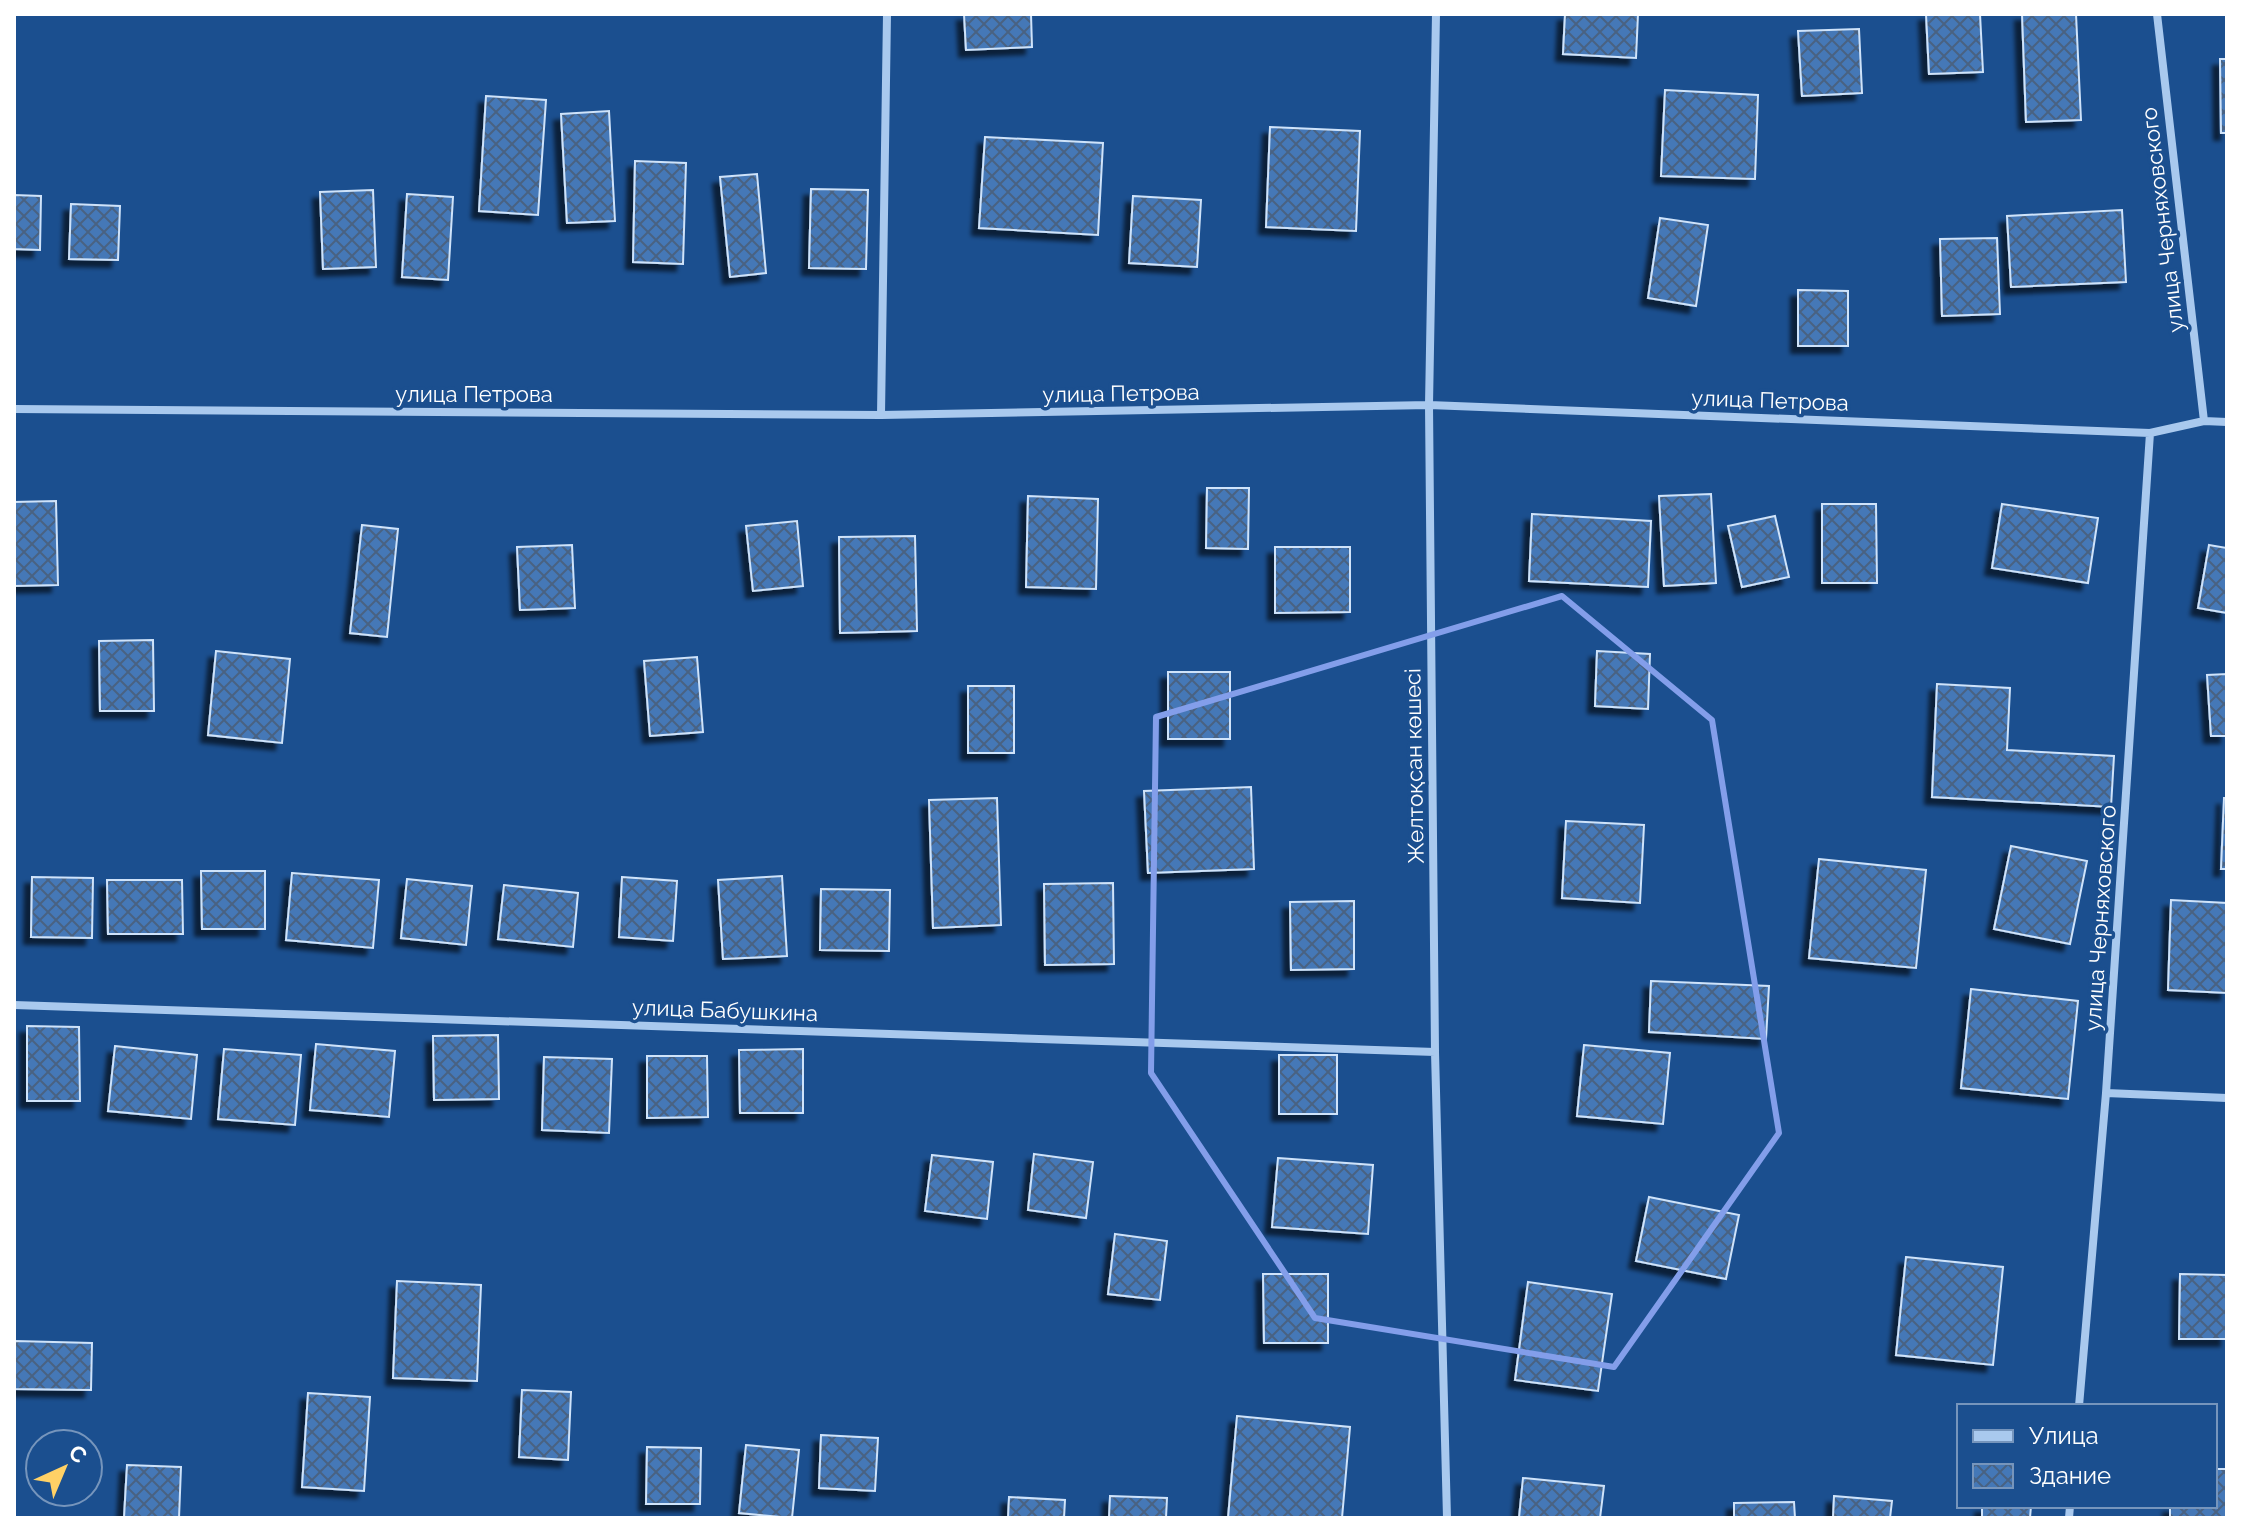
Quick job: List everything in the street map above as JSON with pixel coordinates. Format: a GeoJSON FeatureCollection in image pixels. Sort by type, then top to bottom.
{"type":"FeatureCollection","features":[{"type":"Feature","properties":{"kind":"street"},"geometry":{"type":"LineString","coordinates":[[881,415],[887,14]]}},
{"type":"Feature","properties":{"kind":"street","name":"Желтоқсан көшесі"},"geometry":{"type":"LineString","coordinates":[[1436,14],[1429,405],[1435,1052],[1447,1518]]}},
{"type":"Feature","properties":{"kind":"street","name":"улица Черняховского"},"geometry":{"type":"LineString","coordinates":[[2157,14],[2204,421]]}},
{"type":"Feature","properties":{"kind":"street","name":"улица Петрова"},"geometry":{"type":"LineString","coordinates":[[14,409],[881,415],[1429,405],[2150,433],[2204,421],[2227,422]]}},
{"type":"Feature","properties":{"kind":"street","name":"улица Черняховского"},"geometry":{"type":"LineString","coordinates":[[2079,1404],[2106,1093],[2150,433]]}},
{"type":"Feature","properties":{"kind":"street","name":"улица Бабушкина"},"geometry":{"type":"LineString","coordinates":[[14,1005],[1435,1052]]}},
{"type":"Feature","properties":{"kind":"street"},"geometry":{"type":"LineString","coordinates":[[2106,1093],[2227,1098]]}},
{"type":"Feature","properties":{"kind":"highlighted area"},"geometry":{"type":"Polygon","coordinates":[[[1562,596],[1712,720],[1779,1133],[1614,1367],[1315,1318],[1151,1073],[1156,717],[1562,596]]]}},
{"type":"Feature","properties":{"kind":"building"},"geometry":{"type":"Polygon","coordinates":[[[964,14],[1031,14],[1032,47],[966,50],[964,14]]]}},
{"type":"Feature","properties":{"kind":"building"},"geometry":{"type":"Polygon","coordinates":[[[1565,14],[1638,14],[1636,58],[1563,54],[1565,14]]]}},
{"type":"Feature","properties":{"kind":"building"},"geometry":{"type":"Polygon","coordinates":[[[1926,14],[1980,14],[1983,72],[1929,74],[1926,14]]]}},
{"type":"Feature","properties":{"kind":"building"},"geometry":{"type":"Polygon","coordinates":[[[2022,14],[2076,14],[2081,120],[2026,122],[2022,14]]]}},
{"type":"Feature","properties":{"kind":"building"},"geometry":{"type":"Polygon","coordinates":[[[1859,29],[1862,93],[1802,96],[1798,31],[1859,29]]]}},
{"type":"Feature","properties":{"kind":"building"},"geometry":{"type":"Polygon","coordinates":[[[2220,59],[2227,59],[2227,133],[2221,133],[2220,59]]]}},
{"type":"Feature","properties":{"kind":"building"},"geometry":{"type":"Polygon","coordinates":[[[1665,90],[1758,95],[1755,179],[1661,176],[1665,90]]]}},
{"type":"Feature","properties":{"kind":"building"},"geometry":{"type":"Polygon","coordinates":[[[486,96],[546,100],[538,215],[479,211],[486,96]]]}},
{"type":"Feature","properties":{"kind":"building"},"geometry":{"type":"Polygon","coordinates":[[[609,111],[615,221],[567,223],[561,114],[609,111]]]}},
{"type":"Feature","properties":{"kind":"building"},"geometry":{"type":"Polygon","coordinates":[[[1270,127],[1360,131],[1356,231],[1266,227],[1270,127]]]}},
{"type":"Feature","properties":{"kind":"building"},"geometry":{"type":"Polygon","coordinates":[[[985,137],[1103,143],[1098,235],[979,228],[985,137]]]}},
{"type":"Feature","properties":{"kind":"building"},"geometry":{"type":"Polygon","coordinates":[[[635,161],[686,163],[683,264],[633,262],[635,161]]]}},
{"type":"Feature","properties":{"kind":"building"},"geometry":{"type":"Polygon","coordinates":[[[757,174],[766,273],[730,277],[720,177],[757,174]]]}},
{"type":"Feature","properties":{"kind":"building"},"geometry":{"type":"Polygon","coordinates":[[[811,189],[868,190],[866,269],[809,268],[811,189]]]}},
{"type":"Feature","properties":{"kind":"building"},"geometry":{"type":"Polygon","coordinates":[[[373,190],[376,267],[323,269],[320,192],[373,190]]]}},
{"type":"Feature","properties":{"kind":"building"},"geometry":{"type":"Polygon","coordinates":[[[407,194],[453,197],[448,280],[402,277],[407,194]]]}},
{"type":"Feature","properties":{"kind":"building"},"geometry":{"type":"Polygon","coordinates":[[[14,195],[41,196],[40,250],[14,249],[14,195]]]}},
{"type":"Feature","properties":{"kind":"building"},"geometry":{"type":"Polygon","coordinates":[[[1133,196],[1201,200],[1197,267],[1129,263],[1133,196]]]}},
{"type":"Feature","properties":{"kind":"building"},"geometry":{"type":"Polygon","coordinates":[[[71,204],[120,206],[118,260],[69,259],[71,204]]]}},
{"type":"Feature","properties":{"kind":"building"},"geometry":{"type":"Polygon","coordinates":[[[2122,210],[2126,282],[2011,287],[2007,216],[2122,210]]]}},
{"type":"Feature","properties":{"kind":"building"},"geometry":{"type":"Polygon","coordinates":[[[1660,218],[1708,225],[1696,306],[1648,298],[1660,218]]]}},
{"type":"Feature","properties":{"kind":"building"},"geometry":{"type":"Polygon","coordinates":[[[1997,238],[2000,314],[1942,316],[1940,239],[1997,238]]]}},
{"type":"Feature","properties":{"kind":"building"},"geometry":{"type":"Polygon","coordinates":[[[1798,290],[1848,291],[1848,346],[1798,346],[1798,290]]]}},
{"type":"Feature","properties":{"kind":"building"},"geometry":{"type":"Polygon","coordinates":[[[1207,488],[1249,488],[1248,549],[1206,548],[1207,488]]]}},
{"type":"Feature","properties":{"kind":"building"},"geometry":{"type":"Polygon","coordinates":[[[1711,494],[1716,583],[1664,586],[1659,496],[1711,494]]]}},
{"type":"Feature","properties":{"kind":"building"},"geometry":{"type":"Polygon","coordinates":[[[1028,496],[1098,499],[1096,589],[1026,587],[1028,496]]]}},
{"type":"Feature","properties":{"kind":"building"},"geometry":{"type":"Polygon","coordinates":[[[56,501],[58,585],[14,586],[14,502],[56,501]]]}},
{"type":"Feature","properties":{"kind":"building"},"geometry":{"type":"Polygon","coordinates":[[[1822,504],[1876,504],[1877,583],[1822,583],[1822,504]]]}},
{"type":"Feature","properties":{"kind":"building"},"geometry":{"type":"Polygon","coordinates":[[[2002,504],[2098,518],[2088,583],[1992,568],[2002,504]]]}},
{"type":"Feature","properties":{"kind":"building"},"geometry":{"type":"Polygon","coordinates":[[[1532,514],[1651,521],[1648,587],[1529,581],[1532,514]]]}},
{"type":"Feature","properties":{"kind":"building"},"geometry":{"type":"Polygon","coordinates":[[[1775,516],[1789,577],[1742,587],[1728,526],[1775,516]]]}},
{"type":"Feature","properties":{"kind":"building"},"geometry":{"type":"Polygon","coordinates":[[[797,521],[803,586],[753,591],[746,526],[797,521]]]}},
{"type":"Feature","properties":{"kind":"building"},"geometry":{"type":"Polygon","coordinates":[[[362,525],[398,529],[387,637],[350,633],[362,525]]]}},
{"type":"Feature","properties":{"kind":"building"},"geometry":{"type":"Polygon","coordinates":[[[915,536],[917,631],[840,633],[839,537],[915,536]]]}},
{"type":"Feature","properties":{"kind":"building"},"geometry":{"type":"Polygon","coordinates":[[[572,545],[575,608],[520,610],[517,547],[572,545]]]}},
{"type":"Feature","properties":{"kind":"building"},"geometry":{"type":"Polygon","coordinates":[[[2209,545],[2227,548],[2227,613],[2198,608],[2209,545]]]}},
{"type":"Feature","properties":{"kind":"building"},"geometry":{"type":"Polygon","coordinates":[[[1275,547],[1350,547],[1350,612],[1275,613],[1275,547]]]}},
{"type":"Feature","properties":{"kind":"building"},"geometry":{"type":"Polygon","coordinates":[[[153,640],[154,711],[100,711],[99,641],[153,640]]]}},
{"type":"Feature","properties":{"kind":"building"},"geometry":{"type":"Polygon","coordinates":[[[216,651],[290,659],[282,743],[208,735],[216,651]]]}},
{"type":"Feature","properties":{"kind":"building"},"geometry":{"type":"Polygon","coordinates":[[[1597,651],[1650,654],[1648,709],[1595,706],[1597,651]]]}},
{"type":"Feature","properties":{"kind":"building"},"geometry":{"type":"Polygon","coordinates":[[[697,657],[703,732],[650,736],[644,661],[697,657]]]}},
{"type":"Feature","properties":{"kind":"building"},"geometry":{"type":"Polygon","coordinates":[[[1168,672],[1230,672],[1230,739],[1168,739],[1168,672]]]}},
{"type":"Feature","properties":{"kind":"building"},"geometry":{"type":"Polygon","coordinates":[[[2227,674],[2227,736],[2211,736],[2207,675],[2227,674]]]}},
{"type":"Feature","properties":{"kind":"building"},"geometry":{"type":"Polygon","coordinates":[[[1937,684],[2010,688],[2007,750],[2114,756],[2111,807],[1932,797],[1937,684]]]}},
{"type":"Feature","properties":{"kind":"building"},"geometry":{"type":"Polygon","coordinates":[[[968,686],[1014,686],[1014,753],[968,753],[968,686]]]}},
{"type":"Feature","properties":{"kind":"building"},"geometry":{"type":"Polygon","coordinates":[[[1251,787],[1254,869],[1148,873],[1144,791],[1251,787]]]}},
{"type":"Feature","properties":{"kind":"building"},"geometry":{"type":"Polygon","coordinates":[[[997,798],[1001,925],[933,928],[929,800],[997,798]]]}},
{"type":"Feature","properties":{"kind":"building"},"geometry":{"type":"Polygon","coordinates":[[[2224,798],[2227,798],[2227,869],[2221,869],[2224,798]]]}},
{"type":"Feature","properties":{"kind":"building"},"geometry":{"type":"Polygon","coordinates":[[[1566,821],[1644,825],[1640,903],[1562,898],[1566,821]]]}},
{"type":"Feature","properties":{"kind":"building"},"geometry":{"type":"Polygon","coordinates":[[[2011,846],[2087,861],[2070,944],[1994,929],[2011,846]]]}},
{"type":"Feature","properties":{"kind":"building"},"geometry":{"type":"Polygon","coordinates":[[[1819,859],[1926,870],[1916,968],[1809,958],[1819,859]]]}},
{"type":"Feature","properties":{"kind":"building"},"geometry":{"type":"Polygon","coordinates":[[[201,871],[265,871],[265,929],[202,929],[201,871]]]}},
{"type":"Feature","properties":{"kind":"building"},"geometry":{"type":"Polygon","coordinates":[[[292,873],[379,880],[373,948],[286,940],[292,873]]]}},
{"type":"Feature","properties":{"kind":"building"},"geometry":{"type":"Polygon","coordinates":[[[782,876],[787,956],[723,959],[718,880],[782,876]]]}},
{"type":"Feature","properties":{"kind":"building"},"geometry":{"type":"Polygon","coordinates":[[[32,877],[93,878],[92,938],[31,937],[32,877]]]}},
{"type":"Feature","properties":{"kind":"building"},"geometry":{"type":"Polygon","coordinates":[[[622,877],[677,881],[673,941],[619,937],[622,877]]]}},
{"type":"Feature","properties":{"kind":"building"},"geometry":{"type":"Polygon","coordinates":[[[407,879],[472,886],[466,945],[401,938],[407,879]]]}},
{"type":"Feature","properties":{"kind":"building"},"geometry":{"type":"Polygon","coordinates":[[[107,880],[182,880],[183,934],[108,934],[107,880]]]}},
{"type":"Feature","properties":{"kind":"building"},"geometry":{"type":"Polygon","coordinates":[[[1113,883],[1114,964],[1045,965],[1044,884],[1113,883]]]}},
{"type":"Feature","properties":{"kind":"building"},"geometry":{"type":"Polygon","coordinates":[[[504,885],[578,893],[573,947],[498,939],[504,885]]]}},
{"type":"Feature","properties":{"kind":"building"},"geometry":{"type":"Polygon","coordinates":[[[821,889],[890,890],[889,951],[820,950],[821,889]]]}},
{"type":"Feature","properties":{"kind":"building"},"geometry":{"type":"Polygon","coordinates":[[[2171,900],[2227,903],[2227,993],[2168,990],[2171,900]]]}},
{"type":"Feature","properties":{"kind":"building"},"geometry":{"type":"Polygon","coordinates":[[[1354,901],[1354,969],[1291,970],[1290,902],[1354,901]]]}},
{"type":"Feature","properties":{"kind":"building"},"geometry":{"type":"Polygon","coordinates":[[[1651,981],[1769,986],[1766,1039],[1649,1032],[1651,981]]]}},
{"type":"Feature","properties":{"kind":"building"},"geometry":{"type":"Polygon","coordinates":[[[1971,989],[2078,1001],[2068,1099],[1961,1088],[1971,989]]]}},
{"type":"Feature","properties":{"kind":"building"},"geometry":{"type":"Polygon","coordinates":[[[27,1026],[79,1027],[80,1101],[27,1101],[27,1026]]]}},
{"type":"Feature","properties":{"kind":"building"},"geometry":{"type":"Polygon","coordinates":[[[498,1035],[499,1099],[434,1100],[433,1036],[498,1035]]]}},
{"type":"Feature","properties":{"kind":"building"},"geometry":{"type":"Polygon","coordinates":[[[316,1044],[395,1051],[389,1117],[310,1110],[316,1044]]]}},
{"type":"Feature","properties":{"kind":"building"},"geometry":{"type":"Polygon","coordinates":[[[1584,1045],[1670,1053],[1663,1124],[1577,1116],[1584,1045]]]}},
{"type":"Feature","properties":{"kind":"building"},"geometry":{"type":"Polygon","coordinates":[[[115,1046],[197,1055],[191,1119],[108,1111],[115,1046]]]}},
{"type":"Feature","properties":{"kind":"building"},"geometry":{"type":"Polygon","coordinates":[[[224,1049],[301,1055],[295,1125],[218,1119],[224,1049]]]}},
{"type":"Feature","properties":{"kind":"building"},"geometry":{"type":"Polygon","coordinates":[[[803,1049],[803,1113],[740,1113],[739,1050],[803,1049]]]}},
{"type":"Feature","properties":{"kind":"building"},"geometry":{"type":"Polygon","coordinates":[[[1279,1055],[1337,1055],[1337,1114],[1279,1114],[1279,1055]]]}},
{"type":"Feature","properties":{"kind":"building"},"geometry":{"type":"Polygon","coordinates":[[[647,1056],[707,1056],[708,1117],[647,1118],[647,1056]]]}},
{"type":"Feature","properties":{"kind":"building"},"geometry":{"type":"Polygon","coordinates":[[[544,1057],[612,1059],[609,1133],[542,1130],[544,1057]]]}},
{"type":"Feature","properties":{"kind":"building"},"geometry":{"type":"Polygon","coordinates":[[[1034,1154],[1093,1162],[1086,1218],[1028,1210],[1034,1154]]]}},
{"type":"Feature","properties":{"kind":"building"},"geometry":{"type":"Polygon","coordinates":[[[932,1155],[993,1162],[987,1219],[925,1211],[932,1155]]]}},
{"type":"Feature","properties":{"kind":"building"},"geometry":{"type":"Polygon","coordinates":[[[1278,1158],[1373,1165],[1368,1234],[1272,1227],[1278,1158]]]}},
{"type":"Feature","properties":{"kind":"building"},"geometry":{"type":"Polygon","coordinates":[[[1649,1197],[1739,1215],[1726,1279],[1636,1261],[1649,1197]]]}},
{"type":"Feature","properties":{"kind":"building"},"geometry":{"type":"Polygon","coordinates":[[[1115,1234],[1167,1241],[1160,1300],[1108,1294],[1115,1234]]]}},
{"type":"Feature","properties":{"kind":"building"},"geometry":{"type":"Polygon","coordinates":[[[1906,1257],[2003,1267],[1993,1365],[1896,1355],[1906,1257]]]}},
{"type":"Feature","properties":{"kind":"building"},"geometry":{"type":"Polygon","coordinates":[[[1263,1274],[1328,1274],[1328,1343],[1264,1343],[1263,1274]]]}},
{"type":"Feature","properties":{"kind":"building"},"geometry":{"type":"Polygon","coordinates":[[[2180,1274],[2227,1275],[2227,1339],[2179,1339],[2180,1274]]]}},
{"type":"Feature","properties":{"kind":"building"},"geometry":{"type":"Polygon","coordinates":[[[397,1281],[481,1285],[477,1381],[393,1378],[397,1281]]]}},
{"type":"Feature","properties":{"kind":"building"},"geometry":{"type":"Polygon","coordinates":[[[1528,1282],[1612,1294],[1598,1391],[1515,1380],[1528,1282]]]}},
{"type":"Feature","properties":{"kind":"building"},"geometry":{"type":"Polygon","coordinates":[[[15,1341],[92,1343],[91,1390],[14,1389],[15,1341]]]}},
{"type":"Feature","properties":{"kind":"building"},"geometry":{"type":"Polygon","coordinates":[[[522,1390],[571,1392],[568,1460],[519,1457],[522,1390]]]}},
{"type":"Feature","properties":{"kind":"building"},"geometry":{"type":"Polygon","coordinates":[[[308,1393],[370,1397],[364,1491],[302,1487],[308,1393]]]}},
{"type":"Feature","properties":{"kind":"building"},"geometry":{"type":"Polygon","coordinates":[[[1237,1416],[1350,1427],[1342,1518],[1228,1518],[1237,1416]]]}},
{"type":"Feature","properties":{"kind":"building"},"geometry":{"type":"Polygon","coordinates":[[[821,1435],[878,1438],[875,1491],[819,1488],[821,1435]]]}},
{"type":"Feature","properties":{"kind":"building"},"geometry":{"type":"Polygon","coordinates":[[[746,1445],[799,1450],[792,1518],[739,1513],[746,1445]]]}},
{"type":"Feature","properties":{"kind":"building"},"geometry":{"type":"Polygon","coordinates":[[[647,1447],[701,1448],[700,1504],[646,1504],[647,1447]]]}},
{"type":"Feature","properties":{"kind":"building"},"geometry":{"type":"Polygon","coordinates":[[[127,1465],[181,1467],[179,1518],[124,1518],[127,1465]]]}},
{"type":"Feature","properties":{"kind":"building"},"geometry":{"type":"Polygon","coordinates":[[[2217,1469],[2227,1469],[2227,1518],[2170,1518],[2170,1508],[2217,1508],[2217,1469]]]}},
{"type":"Feature","properties":{"kind":"building"},"geometry":{"type":"Polygon","coordinates":[[[1523,1478],[1604,1486],[1600,1518],[1519,1518],[1523,1478]]]}},
{"type":"Feature","properties":{"kind":"building"},"geometry":{"type":"Polygon","coordinates":[[[1110,1496],[1167,1498],[1166,1518],[1109,1518],[1110,1496]]]}},
{"type":"Feature","properties":{"kind":"building"},"geometry":{"type":"Polygon","coordinates":[[[1834,1496],[1892,1501],[1890,1518],[1833,1518],[1834,1496]]]}},
{"type":"Feature","properties":{"kind":"building"},"geometry":{"type":"Polygon","coordinates":[[[1009,1497],[1065,1500],[1064,1518],[1008,1518],[1009,1497]]]}},
{"type":"Feature","properties":{"kind":"building"},"geometry":{"type":"Polygon","coordinates":[[[1794,1502],[1795,1518],[1734,1518],[1734,1503],[1794,1502]]]}},
{"type":"Feature","properties":{"kind":"building"},"geometry":{"type":"Polygon","coordinates":[[[1982,1508],[2031,1508],[2030,1518],[1982,1518],[1982,1508]]]}}]}
